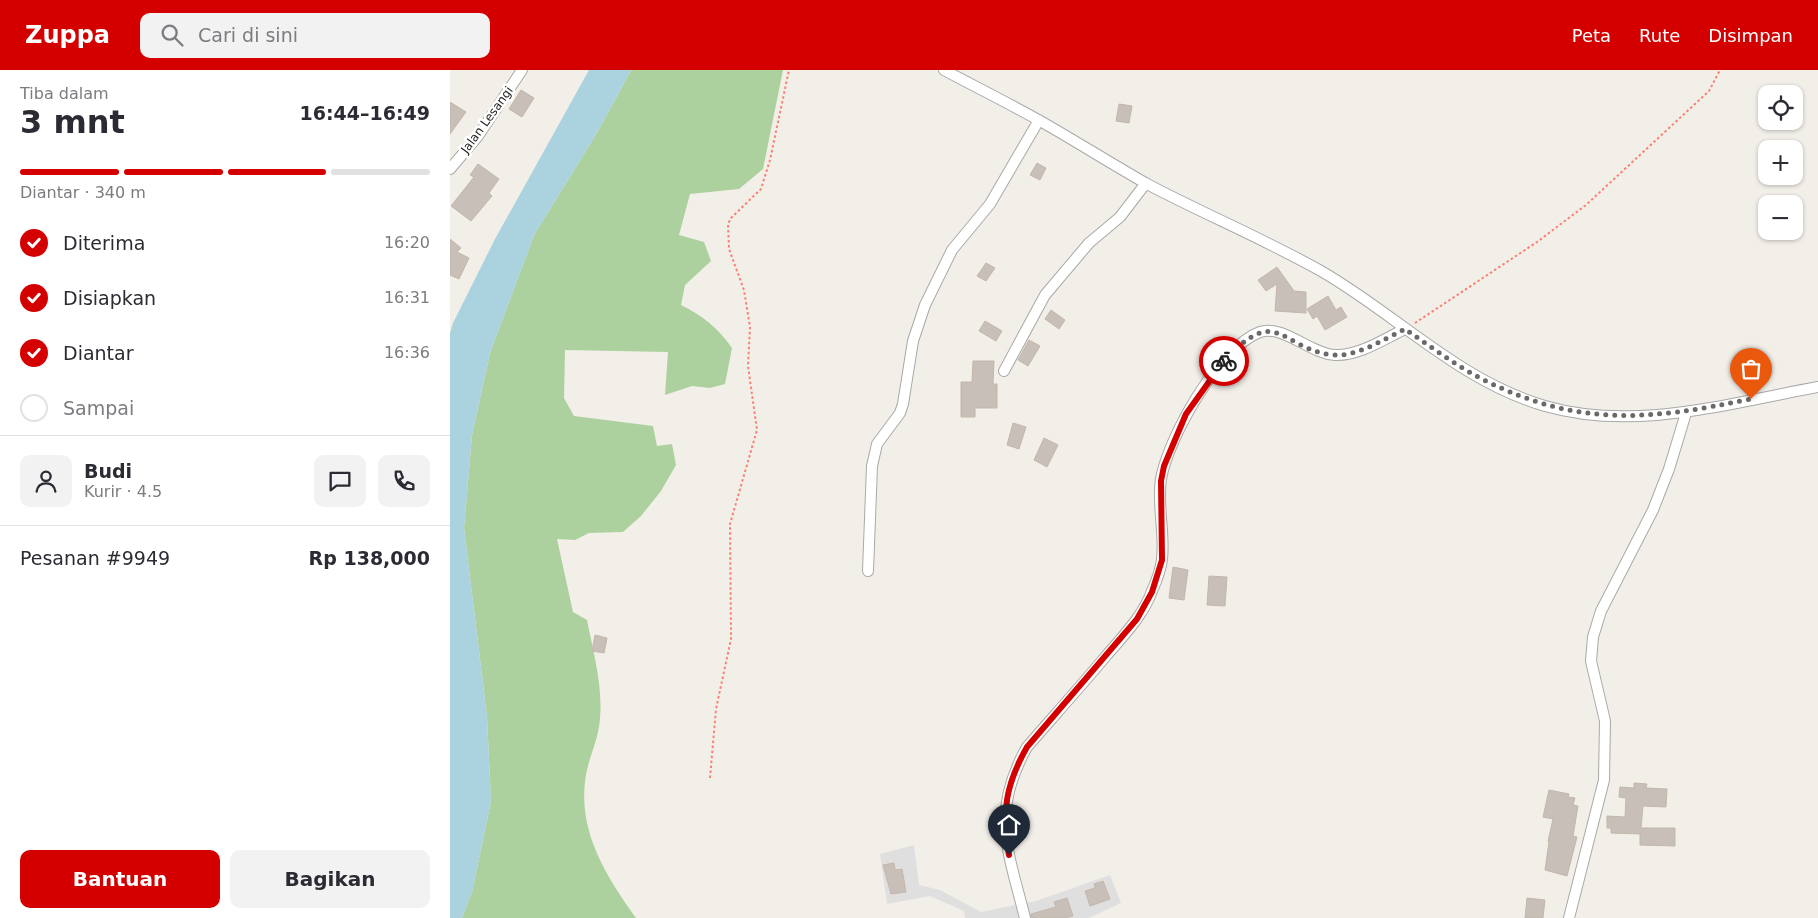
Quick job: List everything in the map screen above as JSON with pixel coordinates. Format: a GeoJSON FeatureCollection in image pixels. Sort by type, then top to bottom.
{"type":"FeatureCollection","features":[{"type":"Feature","properties":{"kind":"street","name":"Jalan Lesangi"},"geometry":{"type":"LineString","coordinates":[[450,169],[478,136],[522,70]]}},
{"type":"Feature","properties":{"kind":"street"},"geometry":{"type":"LineString","coordinates":[[944,70],[1039,120],[1146,183],[1321,271],[1367,300],[1405,329],[1481,379],[1544,406],[1624,417],[1686,413],[1818,387]]}},
{"type":"Feature","properties":{"kind":"street"},"geometry":{"type":"LineString","coordinates":[[868,571],[872,466],[877,444],[900,413],[903,404],[913,341],[925,306],[952,250],[990,204],[1039,120]]}},
{"type":"Feature","properties":{"kind":"street"},"geometry":{"type":"LineString","coordinates":[[1004,371],[1046,295],[1089,243],[1120,217],[1146,183]]}},
{"type":"Feature","properties":{"kind":"street"},"geometry":{"type":"LineString","coordinates":[[1025,918],[1004,825],[1006,795],[1013,772],[1027,747],[1137,619],[1152,592],[1162,560],[1161,481],[1164,466],[1186,414],[1238,345],[1260,332],[1277,332],[1314,349],[1334,355],[1352,353],[1405,329]]}},
{"type":"Feature","properties":{"kind":"street"},"geometry":{"type":"LineString","coordinates":[[1569,918],[1604,780],[1604,721],[1591,661],[1593,637],[1601,611],[1653,510],[1669,469],[1686,413]]}},
{"type":"Feature","properties":{"kind":"path"},"geometry":{"type":"LineString","coordinates":[[710,778],[716,709],[731,639],[730,524],[757,430],[748,366],[750,327],[744,290],[729,249],[728,224],[730,218],[761,189],[770,160],[789,70]]}},
{"type":"Feature","properties":{"kind":"path"},"geometry":{"type":"LineString","coordinates":[[1405,329],[1537,242],[1586,205],[1709,91],[1720,70]]}},
{"type":"Feature","properties":{"kind":"shaded area"},"geometry":{"type":"Polygon","coordinates":[[[914,845],[919,885],[940,890],[981,912],[1036,901],[1110,875],[1121,903],[1089,918],[965,918],[964,911],[930,896],[887,904],[880,854],[914,845]]]}},
{"type":"Feature","properties":{"kind":"green space"},"geometry":{"type":"Polygon","coordinates":[[[631,70],[783,70],[763,169],[739,189],[690,194],[679,235],[704,242],[711,261],[685,285],[681,305],[709,323],[732,348],[725,384],[710,388],[692,386],[665,395],[668,352],[565,350],[564,398],[574,416],[653,426],[657,446],[672,444],[676,465],[661,491],[641,516],[623,532],[589,533],[575,540],[557,539],[573,612],[587,620],[599,681],[601,706],[599,726],[585,782],[584,801],[586,819],[597,854],[615,887],[636,918],[462,918],[472,892],[491,801],[487,717],[464,528],[472,435],[490,353],[534,235],[598,131],[631,70]]]}},
{"type":"Feature","properties":{"kind":"water"},"geometry":{"type":"Polygon","coordinates":[[[589,70],[631,70],[598,131],[534,235],[490,353],[472,435],[464,528],[487,717],[491,801],[472,892],[462,918],[450,918],[450,333],[453,323],[495,239],[589,70]]]}},
{"type":"Feature","properties":{"kind":"building"},"geometry":{"type":"Polygon","coordinates":[[[521,90],[534,98],[522,117],[509,109],[521,90]]]}},
{"type":"Feature","properties":{"kind":"building"},"geometry":{"type":"Polygon","coordinates":[[[450,102],[466,112],[450,134],[450,102]]]}},
{"type":"Feature","properties":{"kind":"building"},"geometry":{"type":"Polygon","coordinates":[[[1119,104],[1132,106],[1129,123],[1116,121],[1119,104]]]}},
{"type":"Feature","properties":{"kind":"building"},"geometry":{"type":"Polygon","coordinates":[[[1037,163],[1046,168],[1040,180],[1030,175],[1037,163]]]}},
{"type":"Feature","properties":{"kind":"building"},"geometry":{"type":"Polygon","coordinates":[[[478,164],[499,179],[489,193],[492,196],[471,221],[451,206],[474,177],[470,175],[478,164]]]}},
{"type":"Feature","properties":{"kind":"building"},"geometry":{"type":"Polygon","coordinates":[[[450,239],[461,248],[457,252],[469,258],[459,279],[450,275],[450,239]]]}},
{"type":"Feature","properties":{"kind":"building"},"geometry":{"type":"Polygon","coordinates":[[[986,263],[995,268],[986,281],[977,276],[986,263]]]}},
{"type":"Feature","properties":{"kind":"building"},"geometry":{"type":"Polygon","coordinates":[[[1277,267],[1294,291],[1306,292],[1306,313],[1275,311],[1277,284],[1266,291],[1258,280],[1277,267]]]}},
{"type":"Feature","properties":{"kind":"building"},"geometry":{"type":"Polygon","coordinates":[[[1328,296],[1336,310],[1341,307],[1347,317],[1325,330],[1317,316],[1313,319],[1307,309],[1328,296]]]}},
{"type":"Feature","properties":{"kind":"building"},"geometry":{"type":"Polygon","coordinates":[[[1051,310],[1065,320],[1059,329],[1045,319],[1051,310]]]}},
{"type":"Feature","properties":{"kind":"building"},"geometry":{"type":"Polygon","coordinates":[[[985,321],[1002,331],[996,341],[979,331],[985,321]]]}},
{"type":"Feature","properties":{"kind":"building"},"geometry":{"type":"Polygon","coordinates":[[[1029,340],[1040,346],[1028,366],[1018,360],[1029,340]]]}},
{"type":"Feature","properties":{"kind":"building"},"geometry":{"type":"Polygon","coordinates":[[[973,361],[994,361],[993,384],[997,384],[997,408],[975,408],[975,417],[961,417],[961,382],[972,382],[973,361]]]}},
{"type":"Feature","properties":{"kind":"building"},"geometry":{"type":"Polygon","coordinates":[[[1013,423],[1026,427],[1019,449],[1007,445],[1013,423]]]}},
{"type":"Feature","properties":{"kind":"building"},"geometry":{"type":"Polygon","coordinates":[[[1044,438],[1058,445],[1047,467],[1034,460],[1044,438]]]}},
{"type":"Feature","properties":{"kind":"building"},"geometry":{"type":"Polygon","coordinates":[[[1173,567],[1188,570],[1184,600],[1169,598],[1173,567]]]}},
{"type":"Feature","properties":{"kind":"building"},"geometry":{"type":"Polygon","coordinates":[[[1209,576],[1227,577],[1225,606],[1207,605],[1209,576]]]}},
{"type":"Feature","properties":{"kind":"building"},"geometry":{"type":"Polygon","coordinates":[[[595,635],[607,638],[604,653],[592,651],[595,635]]]}},
{"type":"Feature","properties":{"kind":"building"},"geometry":{"type":"Polygon","coordinates":[[[1634,783],[1647,784],[1646,788],[1667,789],[1666,807],[1643,806],[1641,828],[1675,828],[1675,846],[1640,845],[1640,834],[1611,833],[1611,828],[1607,828],[1607,816],[1625,817],[1626,798],[1619,797],[1620,787],[1634,788],[1634,783]]]}},
{"type":"Feature","properties":{"kind":"building"},"geometry":{"type":"Polygon","coordinates":[[[1549,790],[1569,794],[1568,797],[1575,798],[1573,805],[1578,806],[1573,836],[1577,837],[1567,876],[1545,870],[1548,841],[1553,819],[1543,817],[1549,790]]]}},
{"type":"Feature","properties":{"kind":"building"},"geometry":{"type":"Polygon","coordinates":[[[894,863],[895,870],[902,869],[906,892],[891,894],[883,865],[894,863]]]}},
{"type":"Feature","properties":{"kind":"building"},"geometry":{"type":"Polygon","coordinates":[[[1103,881],[1110,899],[1090,906],[1085,891],[1095,888],[1094,884],[1103,881]]]}},
{"type":"Feature","properties":{"kind":"building"},"geometry":{"type":"Polygon","coordinates":[[[1067,898],[1073,916],[1065,918],[1032,918],[1031,914],[1056,907],[1054,902],[1067,898]]]}},
{"type":"Feature","properties":{"kind":"building"},"geometry":{"type":"Polygon","coordinates":[[[1527,898],[1545,900],[1543,918],[1525,918],[1527,898]]]}},
{"type":"Feature","properties":{"kind":"way so far"},"geometry":{"type":"LineString","coordinates":[[1224,361],[1238,345],[1260,332],[1277,332],[1314,349],[1334,355],[1352,353],[1405,329],[1481,379],[1544,406],[1624,417],[1686,413],[1751,399]]}},
{"type":"Feature","properties":{"kind":"route"},"geometry":{"type":"LineString","coordinates":[[1009,855],[1004,825],[1006,795],[1013,772],[1027,747],[1137,619],[1152,592],[1162,560],[1161,481],[1164,466],[1186,414],[1224,361]]}}]}
